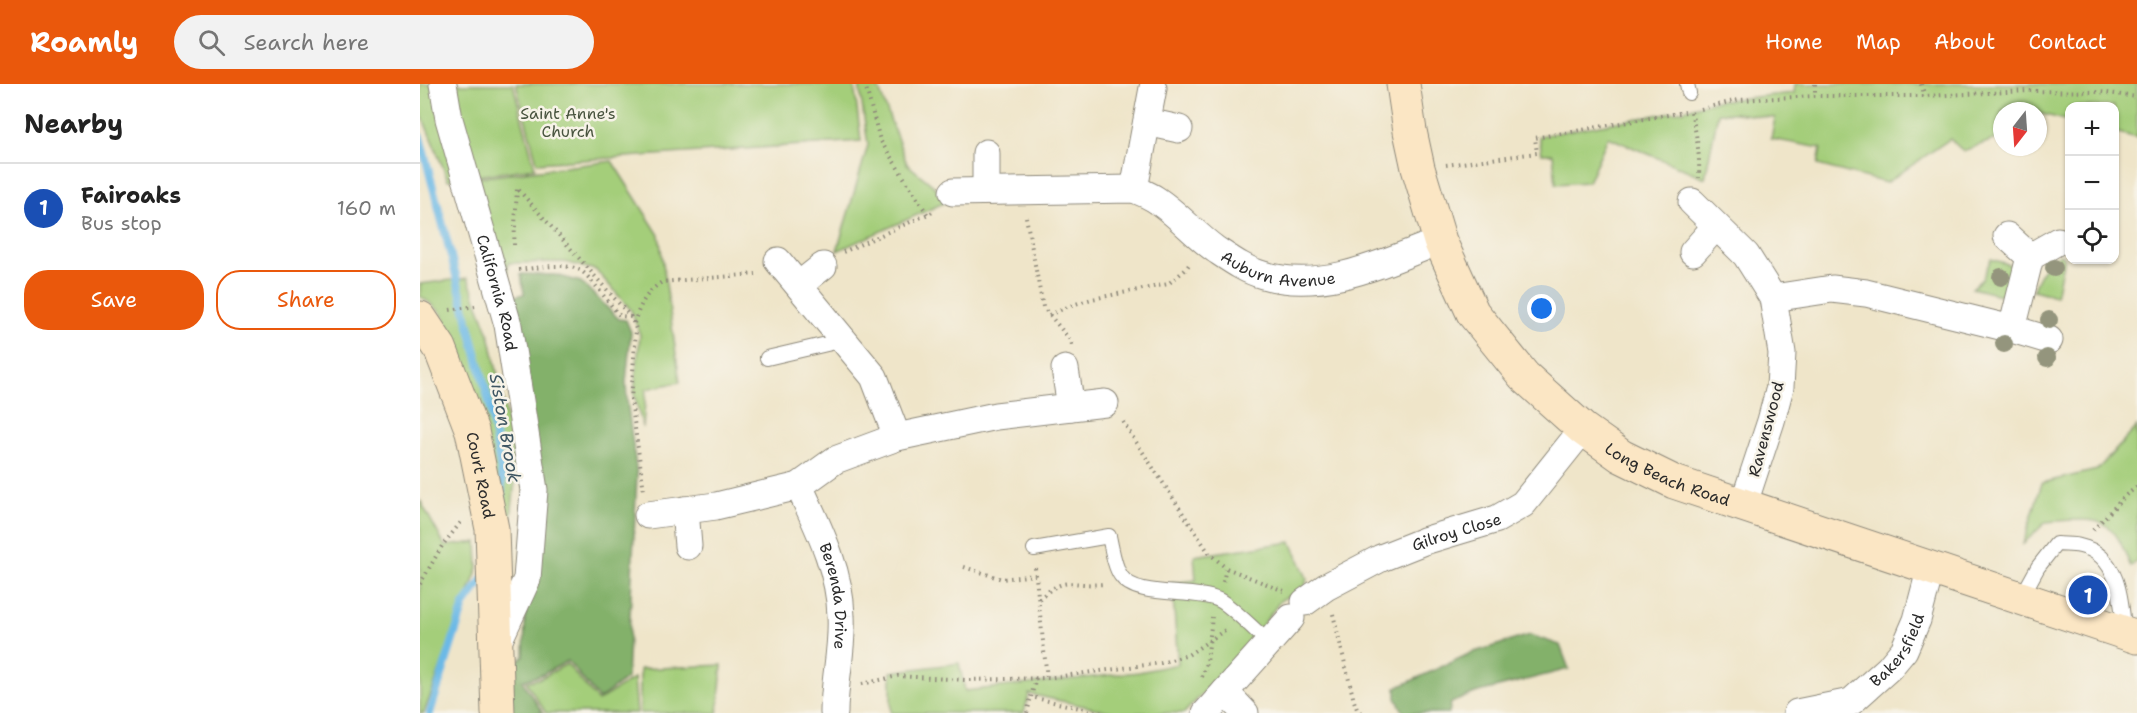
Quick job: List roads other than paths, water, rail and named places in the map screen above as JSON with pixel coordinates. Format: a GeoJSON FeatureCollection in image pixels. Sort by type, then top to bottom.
{"type":"FeatureCollection","features":[{"type":"Feature","properties":{"kind":"street","name":"California Road"},"geometry":{"type":"LineString","coordinates":[[443,84],[449,119],[508,325],[534,490],[526,579],[497,644],[498,713]]}},
{"type":"Feature","properties":{"kind":"street","name":"Long Beach Road"},"geometry":{"type":"LineString","coordinates":[[1403,84],[1418,168],[1440,241],[1473,313],[1524,376],[1583,429],[1621,456],[1664,477],[1743,506],[2130,634]]}},
{"type":"Feature","properties":{"kind":"street"},"geometry":{"type":"LineString","coordinates":[[1134,189],[1147,122],[1151,86]]}},
{"type":"Feature","properties":{"kind":"street"},"geometry":{"type":"LineString","coordinates":[[1147,122],[1179,129]]}},
{"type":"Feature","properties":{"kind":"street","name":"Auburn Avenue"},"geometry":{"type":"LineString","coordinates":[[986,153],[969,191],[1134,189],[1154,198],[1233,262],[1263,275],[1312,280],[1363,270],[1440,241]]}},
{"type":"Feature","properties":{"kind":"street","name":"Ravenswood"},"geometry":{"type":"LineString","coordinates":[[1695,204],[1746,255],[1773,298],[1782,352],[1780,387],[1743,506]]}},
{"type":"Feature","properties":{"kind":"street"},"geometry":{"type":"LineString","coordinates":[[1693,252],[1716,226]]}},
{"type":"Feature","properties":{"kind":"street"},"geometry":{"type":"LineString","coordinates":[[2007,236],[2030,257]]}},
{"type":"Feature","properties":{"kind":"street"},"geometry":{"type":"LineString","coordinates":[[2012,329],[2030,257],[2058,241]]}},
{"type":"Feature","properties":{"kind":"street"},"geometry":{"type":"LineString","coordinates":[[823,266],[789,273],[874,378],[897,437]]}},
{"type":"Feature","properties":{"kind":"street"},"geometry":{"type":"LineString","coordinates":[[1773,298],[1832,289],[1866,293],[2049,340]]}},
{"type":"Feature","properties":{"kind":"street","name":"Court Road"},"geometry":{"type":"LineString","coordinates":[[420,318],[440,348],[472,431],[492,529],[497,644]]}},
{"type":"Feature","properties":{"kind":"street"},"geometry":{"type":"LineString","coordinates":[[1069,360],[1071,407]]}},
{"type":"Feature","properties":{"kind":"street"},"geometry":{"type":"LineString","coordinates":[[648,514],[716,506],[799,486],[835,460],[897,437],[996,416],[1105,403]]}},
{"type":"Feature","properties":{"kind":"street","name":"Gilroy Close"},"geometry":{"type":"LineString","coordinates":[[1206,713],[1268,642],[1307,602],[1381,558],[1497,519],[1522,504],[1583,429]]}},
{"type":"Feature","properties":{"kind":"street","name":"Berenda Drive"},"geometry":{"type":"LineString","coordinates":[[799,486],[832,563],[836,582],[841,617],[834,705]]}},
{"type":"Feature","properties":{"kind":"street"},"geometry":{"type":"LineString","coordinates":[[685,510],[688,546]]}},
{"type":"Feature","properties":{"kind":"street","name":"Bakersfield"},"geometry":{"type":"LineString","coordinates":[[1797,713],[1853,707],[1889,668],[1904,650],[1917,620],[1931,567]]}},
{"type":"Feature","properties":{"kind":"street"},"geometry":{"type":"LineString","coordinates":[[1225,692],[1245,713]]}},
{"type":"Feature","properties":{"kind":"lane"},"geometry":{"type":"LineString","coordinates":[[766,358],[844,340]]}},
{"type":"Feature","properties":{"kind":"lane"},"geometry":{"type":"LineString","coordinates":[[1034,549],[1109,536],[1123,579],[1138,587],[1166,592],[1193,593],[1220,600],[1268,642]]}},
{"type":"Feature","properties":{"kind":"lane"},"geometry":{"type":"LineString","coordinates":[[2021,598],[2038,567],[2056,544],[2081,546],[2104,557],[2119,586],[2130,634]]}},
{"type":"Feature","properties":{"kind":"waterway","name":"Siston Brook"},"geometry":{"type":"LineString","coordinates":[[420,137],[490,406],[502,478],[501,502]]}},
{"type":"Feature","properties":{"kind":"waterway","name":"Siston Brook"},"geometry":{"type":"LineString","coordinates":[[430,713],[464,605],[483,579]]}},
{"type":"Feature","properties":{"kind":"place","name":"Fairoaks"},"geometry":{"type":"Point","coordinates":[2088,595]}},
{"type":"Feature","properties":{"kind":"park label","name":"Saint Anne's Church"},"geometry":{"type":"Point","coordinates":[568,122]}}]}
